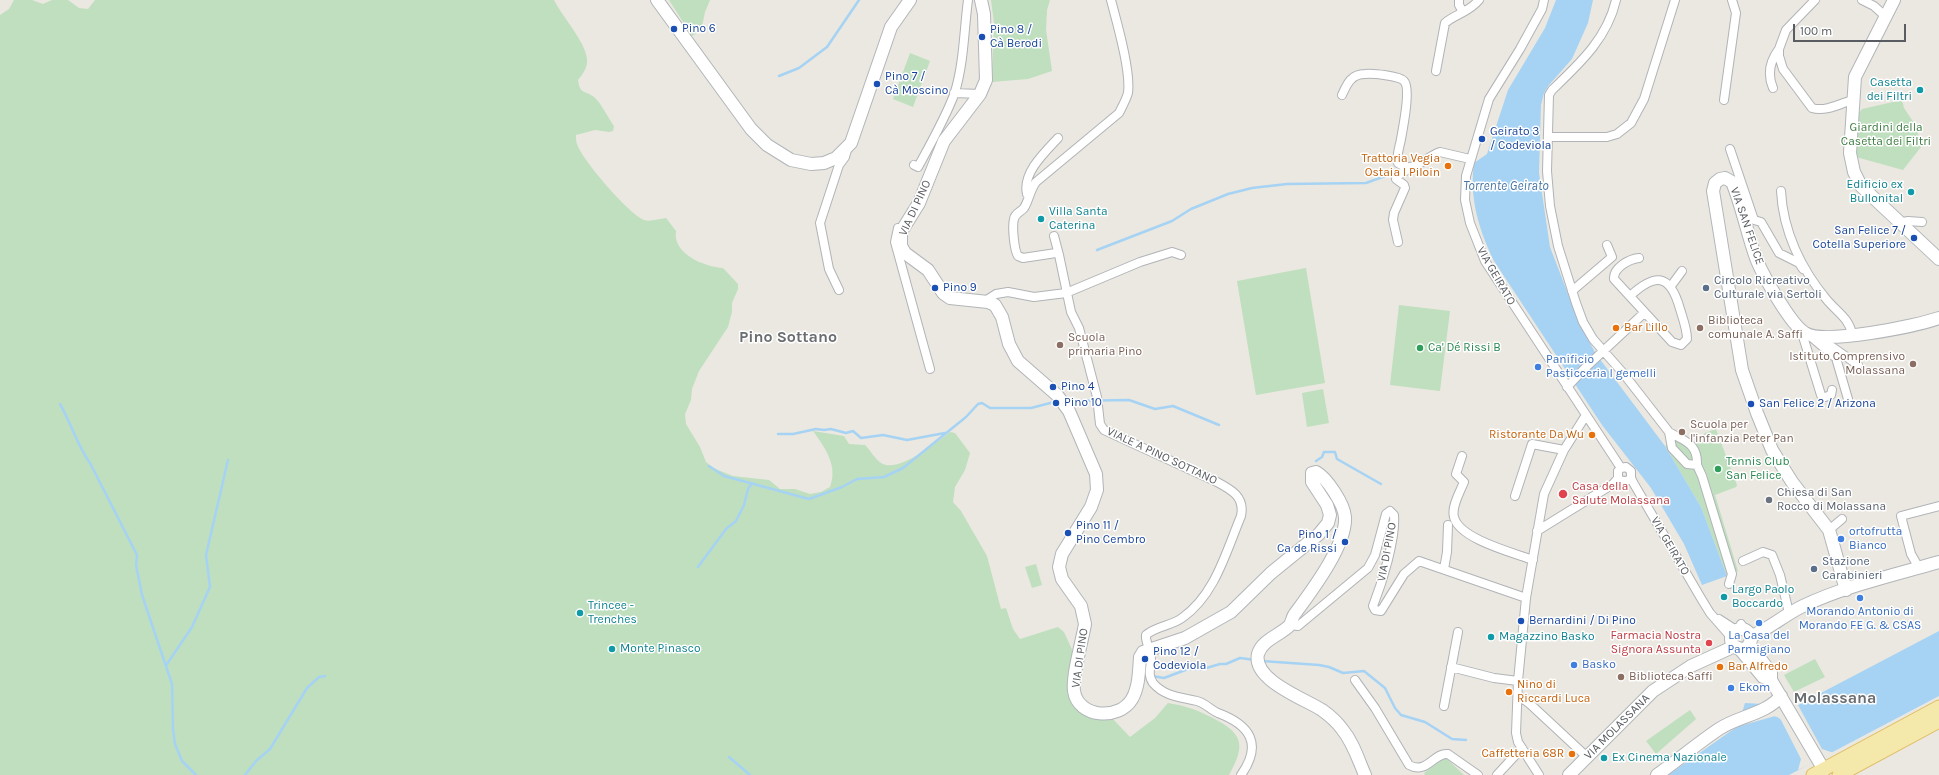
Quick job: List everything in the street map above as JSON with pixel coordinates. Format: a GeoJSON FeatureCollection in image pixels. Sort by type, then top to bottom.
{"type":"FeatureCollection","features":[{"type":"Feature","properties":{"kind":"main road"},"geometry":{"type":"LineString","coordinates":[[1821,770],[1939,707]]}},
{"type":"Feature","properties":{"kind":"main road"},"geometry":{"type":"LineString","coordinates":[[1839,775],[1939,721]]}},
{"type":"Feature","properties":{"kind":"street"},"geometry":{"type":"LineString","coordinates":[[657,0],[751,129],[767,145],[791,160],[810,164],[824,163],[836,158],[847,149],[851,143],[891,27],[910,0]]}},
{"type":"Feature","properties":{"kind":"street"},"geometry":{"type":"LineString","coordinates":[[914,166],[918,167],[933,139],[954,93],[960,67],[968,0]]}},
{"type":"Feature","properties":{"kind":"street","name":"VIA DI PINO"},"geometry":{"type":"LineString","coordinates":[[981,0],[984,14],[986,80],[980,94],[944,141],[919,203],[902,232],[901,246],[905,253],[928,270],[943,293],[956,300],[985,301],[995,305],[1000,313],[1009,344],[1018,361],[1057,395],[1069,411],[1096,474],[1097,490],[1091,507],[1062,554],[1058,567],[1062,579],[1081,606],[1084,616],[1085,624],[1074,683],[1074,691],[1078,702],[1088,710],[1100,714],[1113,712],[1127,705],[1134,694],[1140,656],[1149,649]]}},
{"type":"Feature","properties":{"kind":"street"},"geometry":{"type":"LineString","coordinates":[[1059,255],[1056,253],[1023,258],[1018,256],[1015,251],[1013,220],[1017,213],[1023,209],[1036,182],[1119,113],[1124,104],[1128,93],[1128,76],[1111,0]]}},
{"type":"Feature","properties":{"kind":"street"},"geometry":{"type":"LineString","coordinates":[[1459,0],[1459,5],[1464,12]]}},
{"type":"Feature","properties":{"kind":"street"},"geometry":{"type":"LineString","coordinates":[[1436,71],[1445,23],[1451,18],[1470,9],[1479,0]]}},
{"type":"Feature","properties":{"kind":"street","name":"VIA GEIRATO"},"geometry":{"type":"LineString","coordinates":[[1544,0],[1542,9],[1520,49],[1489,99],[1470,159],[1464,187],[1470,223],[1480,250],[1566,387],[1621,468],[1626,467],[1630,469],[1632,473],[1631,478],[1710,613],[1740,637]]}},
{"type":"Feature","properties":{"kind":"street"},"geometry":{"type":"LineString","coordinates":[[1616,0],[1608,22],[1598,41],[1582,62],[1552,90],[1549,96],[1547,171],[1550,206],[1558,246],[1585,326],[1669,432],[1672,448],[1687,464],[1697,465]]}},
{"type":"Feature","properties":{"kind":"street"},"geometry":{"type":"LineString","coordinates":[[1548,137],[1606,137],[1617,134],[1631,123],[1644,99],[1676,0]]}},
{"type":"Feature","properties":{"kind":"street"},"geometry":{"type":"LineString","coordinates":[[1724,100],[1736,12],[1732,0]]}},
{"type":"Feature","properties":{"kind":"street"},"geometry":{"type":"LineString","coordinates":[[1773,88],[1770,75],[1771,64],[1779,49],[1786,30],[1815,0]]}},
{"type":"Feature","properties":{"kind":"street"},"geometry":{"type":"LineString","coordinates":[[1862,0],[1874,6],[1885,16]]}},
{"type":"Feature","properties":{"kind":"street"},"geometry":{"type":"LineString","coordinates":[[1894,0],[1857,71],[1852,100],[1850,153],[1855,176],[1860,186],[1939,259]]}},
{"type":"Feature","properties":{"kind":"street"},"geometry":{"type":"LineString","coordinates":[[1779,49],[1779,56],[1784,69],[1812,108],[1818,109],[1830,107],[1852,100]]}},
{"type":"Feature","properties":{"kind":"street"},"geometry":{"type":"LineString","coordinates":[[1342,95],[1349,81],[1359,74],[1379,75],[1404,80],[1407,88],[1406,111],[1398,161],[1403,166],[1412,167]]}},
{"type":"Feature","properties":{"kind":"street"},"geometry":{"type":"LineString","coordinates":[[954,93],[980,94]]}},
{"type":"Feature","properties":{"kind":"street"},"geometry":{"type":"LineString","coordinates":[[1028,197],[1026,187],[1035,165],[1058,138]]}},
{"type":"Feature","properties":{"kind":"street"},"geometry":{"type":"LineString","coordinates":[[839,290],[829,269],[820,223],[839,165],[845,157],[847,149]]}},
{"type":"Feature","properties":{"kind":"street"},"geometry":{"type":"LineString","coordinates":[[1730,149],[1754,220],[1761,222],[1779,253],[1799,263],[1828,301],[1846,319],[1851,327],[1852,334]]}},
{"type":"Feature","properties":{"kind":"street"},"geometry":{"type":"LineString","coordinates":[[1398,242],[1393,220],[1405,188],[1404,185],[1396,179],[1397,176],[1440,152],[1470,159]]}},
{"type":"Feature","properties":{"kind":"street","name":"VIA SAN FELICE"},"geometry":{"type":"LineString","coordinates":[[1846,590],[1829,530],[1792,482],[1772,450],[1742,370],[1713,191],[1714,185],[1720,179],[1725,178],[1732,182],[1756,259],[1786,313],[1836,358],[1848,399]]}},
{"type":"Feature","properties":{"kind":"street"},"geometry":{"type":"LineString","coordinates":[[1781,191],[1783,214],[1790,237],[1810,278]]}},
{"type":"Feature","properties":{"kind":"street"},"geometry":{"type":"LineString","coordinates":[[1899,223],[1908,221],[1922,222]]}},
{"type":"Feature","properties":{"kind":"street"},"geometry":{"type":"LineString","coordinates":[[907,222],[902,222],[899,224],[895,238],[930,369]]}},
{"type":"Feature","properties":{"kind":"street","name":"VIALE A PINO SOTTANO"},"geometry":{"type":"LineString","coordinates":[[1054,236],[1066,293],[1071,312],[1078,328],[1097,396],[1100,424],[1104,430],[1234,491],[1241,503],[1242,516],[1207,594],[1182,618],[1148,633],[1146,638],[1149,649]]}},
{"type":"Feature","properties":{"kind":"street"},"geometry":{"type":"LineString","coordinates":[[1572,291],[1612,257],[1607,245]]}},
{"type":"Feature","properties":{"kind":"street"},"geometry":{"type":"LineString","coordinates":[[985,301],[996,294],[1008,292],[1034,297],[1066,293],[1140,262],[1172,252],[1181,255]]}},
{"type":"Feature","properties":{"kind":"street"},"geometry":{"type":"LineString","coordinates":[[1630,296],[1649,281],[1658,280],[1671,286],[1675,292],[1687,333],[1687,339],[1685,342],[1681,345],[1675,344],[1644,313],[1614,277],[1615,272],[1621,266],[1630,260],[1639,258]]}},
{"type":"Feature","properties":{"kind":"street"},"geometry":{"type":"LineString","coordinates":[[1671,286],[1682,271]]}},
{"type":"Feature","properties":{"kind":"street"},"geometry":{"type":"LineString","coordinates":[[1566,387],[1603,350],[1644,313]]}},
{"type":"Feature","properties":{"kind":"street"},"geometry":{"type":"LineString","coordinates":[[1810,334],[1852,334],[1904,328],[1939,318]]}},
{"type":"Feature","properties":{"kind":"street","name":"VIA SAN FELICE"},"geometry":{"type":"LineString","coordinates":[[1810,334],[1858,365]]}},
{"type":"Feature","properties":{"kind":"street","name":"VIA SAN FELICE"},"geometry":{"type":"LineString","coordinates":[[1810,334],[1821,395],[1825,397],[1831,396],[1832,390]]}},
{"type":"Feature","properties":{"kind":"street"},"geometry":{"type":"LineString","coordinates":[[1540,775],[1518,742],[1516,733],[1521,640],[1526,598],[1544,494],[1564,450],[1586,415]]}},
{"type":"Feature","properties":{"kind":"street"},"geometry":{"type":"LineString","coordinates":[[1669,432],[1684,438],[1697,456],[1697,465],[1716,518],[1737,563]]}},
{"type":"Feature","properties":{"kind":"street"},"geometry":{"type":"LineString","coordinates":[[1515,496],[1532,444],[1564,450]]}},
{"type":"Feature","properties":{"kind":"street"},"geometry":{"type":"LineString","coordinates":[[1462,456],[1456,474],[1464,482],[1455,505],[1454,517],[1458,525],[1471,536],[1533,560]]}},
{"type":"Feature","properties":{"kind":"street"},"geometry":{"type":"LineString","coordinates":[[1537,531],[1613,484],[1618,478],[1617,473],[1621,468]]}},
{"type":"Feature","properties":{"kind":"street"},"geometry":{"type":"LineString","coordinates":[[1241,775],[1246,768],[1252,749],[1249,733],[1245,727],[1232,718],[1217,712],[1204,704],[1197,701],[1183,699],[1160,689],[1150,678],[1151,658],[1149,649],[1185,638],[1231,612],[1271,573],[1318,534],[1328,523],[1330,515],[1328,506],[1311,480],[1312,473],[1316,472],[1323,477],[1340,503],[1345,519],[1340,537],[1331,558],[1312,592],[1293,617],[1290,625],[1268,640],[1260,649],[1258,659],[1259,667],[1264,674],[1273,681],[1323,711],[1343,730],[1353,747],[1364,775]]}},
{"type":"Feature","properties":{"kind":"street"},"geometry":{"type":"LineString","coordinates":[[1618,478],[1625,481],[1631,478]]}},
{"type":"Feature","properties":{"kind":"street"},"geometry":{"type":"LineString","coordinates":[[1919,568],[1910,549],[1902,516],[1939,506]]}},
{"type":"Feature","properties":{"kind":"street","name":"VIA DI PINO"},"geometry":{"type":"LineString","coordinates":[[1290,625],[1298,626],[1368,568],[1375,555],[1385,516],[1388,512],[1393,513],[1394,524],[1386,565],[1373,606],[1378,612],[1382,609],[1404,574],[1412,565],[1419,561],[1526,598]]}},
{"type":"Feature","properties":{"kind":"street"},"geometry":{"type":"LineString","coordinates":[[1829,530],[1842,519]]}},
{"type":"Feature","properties":{"kind":"street"},"geometry":{"type":"LineString","coordinates":[[1444,569],[1447,552],[1448,525]]}},
{"type":"Feature","properties":{"kind":"street"},"geometry":{"type":"LineString","coordinates":[[1729,584],[1737,563],[1764,552],[1769,554],[1774,558],[1789,613]]}},
{"type":"Feature","properties":{"kind":"street","name":"VIA MOLASSANA"},"geometry":{"type":"LineString","coordinates":[[1569,775],[1653,691],[1666,681],[1707,657],[1717,648],[1772,623],[1818,599],[1939,562]]}},
{"type":"Feature","properties":{"kind":"street"},"geometry":{"type":"LineString","coordinates":[[1444,706],[1458,632]]}},
{"type":"Feature","properties":{"kind":"street"},"geometry":{"type":"LineString","coordinates":[[1740,637],[1745,657],[1763,677],[1771,680],[1821,770]]}},
{"type":"Feature","properties":{"kind":"street"},"geometry":{"type":"LineString","coordinates":[[1451,667],[1494,678],[1518,681]]}},
{"type":"Feature","properties":{"kind":"street"},"geometry":{"type":"LineString","coordinates":[[1355,680],[1375,708],[1409,765],[1416,769],[1425,767],[1445,754],[1452,756],[1478,775]]}},
{"type":"Feature","properties":{"kind":"street"},"geometry":{"type":"LineString","coordinates":[[1518,695],[1530,704],[1587,757]]}},
{"type":"Feature","properties":{"kind":"street"},"geometry":{"type":"LineString","coordinates":[[1657,775],[1720,729],[1737,719],[1785,703]]}},
{"type":"Feature","properties":{"kind":"street"},"geometry":{"type":"LineString","coordinates":[[1497,775],[1522,748]]}},
{"type":"Feature","properties":{"kind":"green space"},"geometry":{"type":"Polygon","coordinates":[[[14,0],[32,0],[43,4],[52,0],[68,0],[79,8],[88,9],[95,0],[554,0],[584,48],[587,63],[586,68],[578,80],[580,88],[583,92],[591,95],[597,100],[614,126],[613,131],[609,132],[595,130],[576,135],[577,143],[587,162],[618,198],[637,216],[646,221],[666,218],[676,231],[676,239],[684,253],[699,262],[723,268],[738,284],[738,289],[732,303],[732,312],[728,327],[699,371],[692,389],[691,400],[685,414],[686,424],[700,447],[706,462],[713,468],[733,476],[769,480],[780,489],[795,489],[810,494],[821,492],[830,487],[833,472],[832,465],[826,451],[813,431],[844,436],[849,444],[865,445],[881,463],[888,465],[907,461],[927,449],[950,432],[955,433],[970,453],[965,470],[955,487],[953,502],[961,511],[987,556],[1001,609],[1006,608],[1013,629],[1020,639],[1058,627],[1064,632],[1074,654],[1067,692],[1072,702],[1112,718],[1130,737],[1155,718],[1168,703],[1195,710],[1211,717],[1229,728],[1235,734],[1239,747],[1235,764],[1229,775],[0,775],[0,15],[9,9],[14,0]]]}},
{"type":"Feature","properties":{"kind":"green space"},"geometry":{"type":"Polygon","coordinates":[[[669,0],[710,0],[705,12],[701,31],[692,36],[669,0]]]}},
{"type":"Feature","properties":{"kind":"green space"},"geometry":{"type":"Polygon","coordinates":[[[991,0],[1050,0],[1047,10],[1046,30],[1052,71],[1028,79],[992,82],[994,23],[991,0]]]}},
{"type":"Feature","properties":{"kind":"green space"},"geometry":{"type":"Polygon","coordinates":[[[910,53],[930,61],[913,107],[893,99],[910,53]]]}},
{"type":"Feature","properties":{"kind":"green space","name":"Giardini della Casetta dei Filtri"},"geometry":{"type":"Polygon","coordinates":[[[1902,100],[1904,108],[1916,126],[1921,147],[1903,170],[1856,157],[1856,117],[1862,109],[1902,100]]]}},
{"type":"Feature","properties":{"kind":"green space"},"geometry":{"type":"Polygon","coordinates":[[[1306,268],[1325,383],[1256,395],[1237,281],[1306,268]]]}},
{"type":"Feature","properties":{"kind":"green space","name":"Ca' Dé Rissi B"},"geometry":{"type":"Polygon","coordinates":[[[1399,305],[1450,311],[1440,391],[1390,385],[1399,305]]]}},
{"type":"Feature","properties":{"kind":"green space"},"geometry":{"type":"Polygon","coordinates":[[[1323,389],[1329,423],[1307,427],[1302,393],[1323,389]]]}},
{"type":"Feature","properties":{"kind":"green space"},"geometry":{"type":"Polygon","coordinates":[[[1716,429],[1737,485],[1736,487],[1715,495],[1738,571],[1727,576],[1701,507],[1665,446],[1682,433],[1694,445],[1705,433],[1716,429]]]}},
{"type":"Feature","properties":{"kind":"green space"},"geometry":{"type":"Polygon","coordinates":[[[1036,564],[1042,585],[1032,588],[1025,567],[1036,564]]]}},
{"type":"Feature","properties":{"kind":"green space"},"geometry":{"type":"Polygon","coordinates":[[[1815,659],[1825,677],[1794,692],[1784,675],[1815,659]]]}},
{"type":"Feature","properties":{"kind":"green space"},"geometry":{"type":"Polygon","coordinates":[[[1690,710],[1696,719],[1656,754],[1646,741],[1690,710]]]}},
{"type":"Feature","properties":{"kind":"green space"},"geometry":{"type":"Polygon","coordinates":[[[1445,757],[1464,775],[1425,775],[1424,773],[1445,757]]]}},
{"type":"Feature","properties":{"kind":"water","name":"Torrente Geirato"},"geometry":{"type":"Polygon","coordinates":[[[1556,0],[1593,0],[1588,23],[1572,59],[1549,85],[1544,93],[1541,105],[1539,173],[1550,247],[1580,325],[1596,354],[1665,446],[1701,507],[1727,576],[1702,585],[1684,544],[1651,488],[1602,425],[1494,261],[1476,214],[1473,189],[1474,163],[1487,154],[1508,90],[1545,28],[1556,0]]]}},
{"type":"Feature","properties":{"kind":"water"},"geometry":{"type":"Polygon","coordinates":[[[1939,631],[1939,696],[1789,775],[1668,775],[1738,726],[1745,703],[1764,704],[1774,716],[1780,718],[1800,704],[1939,631]]]}},
{"type":"Feature","properties":{"kind":"pier"},"geometry":{"type":"Polygon","coordinates":[[[1768,705],[1775,716],[1740,726],[1722,735],[1671,770],[1721,735],[1768,705]]]}},
{"type":"Feature","properties":{"kind":"pier"},"geometry":{"type":"Polygon","coordinates":[[[1798,705],[1822,749],[1834,753],[1798,770],[1801,759],[1781,720],[1777,716],[1798,705]]]}},
{"type":"Feature","properties":{"kind":"waterway"},"geometry":{"type":"LineString","coordinates":[[779,76],[799,68],[827,47],[859,0]]}},
{"type":"Feature","properties":{"kind":"waterway"},"geometry":{"type":"LineString","coordinates":[[1097,250],[1172,221],[1191,209],[1228,194],[1252,188],[1287,184],[1366,183],[1399,171]]}},
{"type":"Feature","properties":{"kind":"waterway"},"geometry":{"type":"LineString","coordinates":[[1067,401],[1129,400],[1155,409],[1173,406],[1219,425]]}},
{"type":"Feature","properties":{"kind":"waterway"},"geometry":{"type":"LineString","coordinates":[[709,466],[724,476],[809,499],[842,487],[857,479],[884,477],[903,468],[966,417],[978,404],[982,403],[990,408],[1031,408],[1058,401]]}},
{"type":"Feature","properties":{"kind":"waterway"},"geometry":{"type":"LineString","coordinates":[[60,404],[81,449],[90,463],[137,555],[136,565],[142,595],[172,684],[173,729],[175,744],[182,761],[196,775]]}},
{"type":"Feature","properties":{"kind":"waterway"},"geometry":{"type":"LineString","coordinates":[[778,434],[793,434],[816,429],[831,429],[846,433],[853,431],[861,438],[883,435],[907,440],[945,433]]}},
{"type":"Feature","properties":{"kind":"waterway"},"geometry":{"type":"LineString","coordinates":[[1316,461],[1322,457],[1324,452],[1335,452],[1337,459],[1381,484]]}},
{"type":"Feature","properties":{"kind":"waterway"},"geometry":{"type":"LineString","coordinates":[[167,664],[192,627],[210,587],[206,555],[228,460]]}},
{"type":"Feature","properties":{"kind":"waterway"},"geometry":{"type":"LineString","coordinates":[[698,567],[726,529],[736,521],[744,505],[748,489],[752,483]]}},
{"type":"Feature","properties":{"kind":"waterway"},"geometry":{"type":"LineString","coordinates":[[1152,676],[1164,678],[1188,669],[1203,669],[1220,664],[1226,664],[1240,658],[1255,660]]}},
{"type":"Feature","properties":{"kind":"waterway"},"geometry":{"type":"LineString","coordinates":[[1262,661],[1319,665],[1329,667],[1343,673],[1364,671],[1385,688],[1395,708],[1401,715],[1425,722],[1452,739],[1466,740]]}},
{"type":"Feature","properties":{"kind":"waterway"},"geometry":{"type":"LineString","coordinates":[[245,775],[256,761],[270,749],[307,688],[319,677],[325,676]]}},
{"type":"Feature","properties":{"kind":"waterway"},"geometry":{"type":"LineString","coordinates":[[729,757],[750,775]]}},
{"type":"Feature","properties":{"kind":"place","name":"Pino 6"},"geometry":{"type":"Point","coordinates":[674,29]}},
{"type":"Feature","properties":{"kind":"place","name":"Pino 8 / Cà Berodi"},"geometry":{"type":"Point","coordinates":[982,37]}},
{"type":"Feature","properties":{"kind":"place","name":"Pino 7 / Cà Moscino"},"geometry":{"type":"Point","coordinates":[877,84]}},
{"type":"Feature","properties":{"kind":"place","name":"Casetta dei Filtri"},"geometry":{"type":"Point","coordinates":[1920,90]}},
{"type":"Feature","properties":{"kind":"place","name":"Geirato 3 / Codeviola"},"geometry":{"type":"Point","coordinates":[1482,139]}},
{"type":"Feature","properties":{"kind":"place","name":"Trattoria Vegia Ostaia I Piloin"},"geometry":{"type":"Point","coordinates":[1448,166]}},
{"type":"Feature","properties":{"kind":"place","name":"Edificio ex Bullonital"},"geometry":{"type":"Point","coordinates":[1911,192]}},
{"type":"Feature","properties":{"kind":"place","name":"Villa Santa Caterina"},"geometry":{"type":"Point","coordinates":[1041,219]}},
{"type":"Feature","properties":{"kind":"place","name":"San Felice 7 / Cotella Superiore"},"geometry":{"type":"Point","coordinates":[1914,238]}},
{"type":"Feature","properties":{"kind":"place","name":"Pino 9"},"geometry":{"type":"Point","coordinates":[935,288]}},
{"type":"Feature","properties":{"kind":"place","name":"Circolo Ricreativo Culturale via Sertoli"},"geometry":{"type":"Point","coordinates":[1706,288]}},
{"type":"Feature","properties":{"kind":"place","name":"Bar Lillo"},"geometry":{"type":"Point","coordinates":[1616,328]}},
{"type":"Feature","properties":{"kind":"place","name":"Biblioteca comunale A. Saffi"},"geometry":{"type":"Point","coordinates":[1700,328]}},
{"type":"Feature","properties":{"kind":"place","name":"Scuola primaria Pino"},"geometry":{"type":"Point","coordinates":[1060,345]}},
{"type":"Feature","properties":{"kind":"place","name":"Ca' Dé Rissi B"},"geometry":{"type":"Point","coordinates":[1420,348]}},
{"type":"Feature","properties":{"kind":"place","name":"Istituto Comprensivo Molassana"},"geometry":{"type":"Point","coordinates":[1913,364]}},
{"type":"Feature","properties":{"kind":"place","name":"Panificio Pasticceria I gemelli"},"geometry":{"type":"Point","coordinates":[1538,367]}},
{"type":"Feature","properties":{"kind":"place","name":"Pino 4"},"geometry":{"type":"Point","coordinates":[1053,387]}},
{"type":"Feature","properties":{"kind":"place","name":"Pino 10"},"geometry":{"type":"Point","coordinates":[1056,403]}},
{"type":"Feature","properties":{"kind":"place","name":"San Felice 2 / Arizona"},"geometry":{"type":"Point","coordinates":[1751,404]}},
{"type":"Feature","properties":{"kind":"place","name":"Scuola per l'infanzia Peter Pan"},"geometry":{"type":"Point","coordinates":[1682,432]}},
{"type":"Feature","properties":{"kind":"place","name":"Ristorante Da Wu"},"geometry":{"type":"Point","coordinates":[1592,435]}},
{"type":"Feature","properties":{"kind":"place","name":"Tennis Club San Felice"},"geometry":{"type":"Point","coordinates":[1718,469]}},
{"type":"Feature","properties":{"kind":"place","name":"Casa della Salute Molassana"},"geometry":{"type":"Point","coordinates":[1563,494]}},
{"type":"Feature","properties":{"kind":"place","name":"Chiesa di San Rocco di Molassana"},"geometry":{"type":"Point","coordinates":[1769,500]}},
{"type":"Feature","properties":{"kind":"place","name":"Pino 11 / Pino Cembro"},"geometry":{"type":"Point","coordinates":[1068,533]}},
{"type":"Feature","properties":{"kind":"place","name":"ortofrutta Bianco"},"geometry":{"type":"Point","coordinates":[1841,539]}},
{"type":"Feature","properties":{"kind":"place","name":"Pino 1 / Ca de Rissi"},"geometry":{"type":"Point","coordinates":[1345,542]}},
{"type":"Feature","properties":{"kind":"place","name":"Stazione Carabinieri"},"geometry":{"type":"Point","coordinates":[1814,569]}},
{"type":"Feature","properties":{"kind":"place","name":"Largo Paolo Boccardo"},"geometry":{"type":"Point","coordinates":[1724,597]}},
{"type":"Feature","properties":{"kind":"place","name":"Morando Antonio di Morando FE G. & CSAS"},"geometry":{"type":"Point","coordinates":[1860,598]}},
{"type":"Feature","properties":{"kind":"place","name":"Trincee - Trenches"},"geometry":{"type":"Point","coordinates":[580,613]}},
{"type":"Feature","properties":{"kind":"place","name":"Bernardini / Di Pino"},"geometry":{"type":"Point","coordinates":[1521,621]}},
{"type":"Feature","properties":{"kind":"place","name":"La Casa del Parmigiano"},"geometry":{"type":"Point","coordinates":[1759,623]}},
{"type":"Feature","properties":{"kind":"place","name":"Magazzino Basko"},"geometry":{"type":"Point","coordinates":[1491,637]}},
{"type":"Feature","properties":{"kind":"place","name":"Farmacia Nostra Signora Assunta"},"geometry":{"type":"Point","coordinates":[1709,643]}},
{"type":"Feature","properties":{"kind":"place","name":"Monte Pinasco"},"geometry":{"type":"Point","coordinates":[612,649]}},
{"type":"Feature","properties":{"kind":"place","name":"Pino 12 / Codeviola"},"geometry":{"type":"Point","coordinates":[1145,659]}},
{"type":"Feature","properties":{"kind":"place","name":"Basko"},"geometry":{"type":"Point","coordinates":[1574,665]}},
{"type":"Feature","properties":{"kind":"place","name":"Bar Alfredo"},"geometry":{"type":"Point","coordinates":[1720,667]}},
{"type":"Feature","properties":{"kind":"place","name":"Biblioteca Saffi"},"geometry":{"type":"Point","coordinates":[1621,677]}},
{"type":"Feature","properties":{"kind":"place","name":"Ekom"},"geometry":{"type":"Point","coordinates":[1731,688]}},
{"type":"Feature","properties":{"kind":"place","name":"Nino di Riccardi Luca"},"geometry":{"type":"Point","coordinates":[1509,692]}},
{"type":"Feature","properties":{"kind":"place","name":"Caffetteria 68R"},"geometry":{"type":"Point","coordinates":[1572,754]}},
{"type":"Feature","properties":{"kind":"place","name":"Ex Cinema Nazionale"},"geometry":{"type":"Point","coordinates":[1604,758]}},
{"type":"Feature","properties":{"kind":"district","name":"Pino Sottano"},"geometry":{"type":"Point","coordinates":[788,337]}},
{"type":"Feature","properties":{"kind":"district","name":"Molassana"},"geometry":{"type":"Point","coordinates":[1835,698]}}]}
